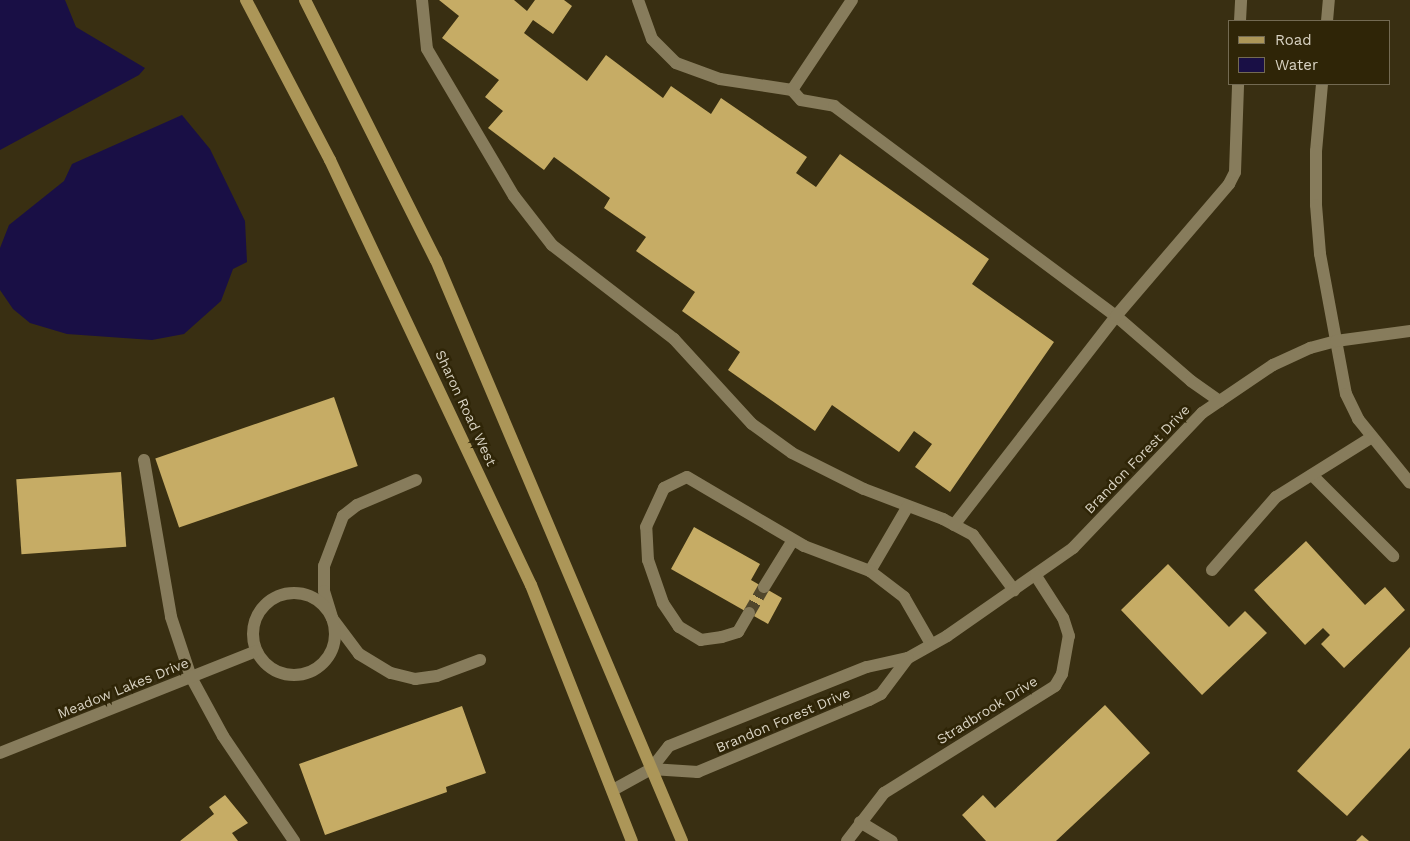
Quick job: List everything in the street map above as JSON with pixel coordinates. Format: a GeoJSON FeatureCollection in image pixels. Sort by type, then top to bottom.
{"type":"FeatureCollection","features":[{"type":"Feature","properties":{"kind":"main road","name":"Sharon Road West"},"geometry":{"type":"LineString","coordinates":[[246,0],[330,160],[462,433],[532,585],[632,841]]}},
{"type":"Feature","properties":{"kind":"main road","name":"Sharon Road West"},"geometry":{"type":"LineString","coordinates":[[305,0],[436,260],[682,841]]}},
{"type":"Feature","properties":{"kind":"street"},"geometry":{"type":"LineString","coordinates":[[422,0],[427,49],[514,196],[552,245],[674,339],[752,424],[792,453],[864,489],[954,525],[973,535],[1014,590]]}},
{"type":"Feature","properties":{"kind":"street"},"geometry":{"type":"LineString","coordinates":[[638,0],[652,39],[676,63],[720,79],[792,90],[801,100],[834,106],[906,162],[1116,316],[1191,381],[1220,401]]}},
{"type":"Feature","properties":{"kind":"street"},"geometry":{"type":"LineString","coordinates":[[792,90],[852,0]]}},
{"type":"Feature","properties":{"kind":"street"},"geometry":{"type":"LineString","coordinates":[[1240,0],[1240,20]]}},
{"type":"Feature","properties":{"kind":"street"},"geometry":{"type":"LineString","coordinates":[[1327,20],[1329,0]]}},
{"type":"Feature","properties":{"kind":"street"},"geometry":{"type":"LineString","coordinates":[[954,525],[1116,316],[1229,184],[1235,172],[1238,85]]}},
{"type":"Feature","properties":{"kind":"street"},"geometry":{"type":"LineString","coordinates":[[1322,85],[1316,151],[1316,205],[1320,254],[1346,394],[1358,419],[1410,483]]}},
{"type":"Feature","properties":{"kind":"street","name":"Brandon Forest Drive"},"geometry":{"type":"LineString","coordinates":[[613,790],[651,769],[669,746],[867,667],[908,658],[931,644],[1036,576],[1073,548],[1147,468],[1202,413],[1273,365],[1310,348],[1336,341],[1410,331]]}},
{"type":"Feature","properties":{"kind":"street"},"geometry":{"type":"LineString","coordinates":[[1212,570],[1276,498],[1372,437]]}},
{"type":"Feature","properties":{"kind":"street"},"geometry":{"type":"LineString","coordinates":[[144,460],[171,617],[191,676],[223,736],[294,841]]}},
{"type":"Feature","properties":{"kind":"street"},"geometry":{"type":"LineString","coordinates":[[1312,475],[1393,556]]}},
{"type":"Feature","properties":{"kind":"street"},"geometry":{"type":"LineString","coordinates":[[749,613],[738,632],[701,640],[679,628],[663,603],[648,560],[646,527],[664,488],[687,477],[793,540],[870,571],[904,597],[931,644]]}},
{"type":"Feature","properties":{"kind":"street"},"geometry":{"type":"LineString","coordinates":[[416,480],[357,504],[343,516],[324,566],[324,591],[332,618],[335,634],[332,649],[324,663],[310,672],[295,676],[279,672],[265,664],[256,651],[253,635],[256,619],[264,606],[277,596],[293,593],[309,596],[322,604],[332,618],[359,654],[391,673],[415,679],[437,676],[480,660]]}},
{"type":"Feature","properties":{"kind":"street"},"geometry":{"type":"LineString","coordinates":[[870,571],[908,506]]}},
{"type":"Feature","properties":{"kind":"street"},"geometry":{"type":"LineString","coordinates":[[764,588],[793,540]]}},
{"type":"Feature","properties":{"kind":"street","name":"Stradbrook Drive"},"geometry":{"type":"LineString","coordinates":[[847,841],[884,793],[1055,686],[1062,674],[1069,636],[1063,618],[1036,576]]}},
{"type":"Feature","properties":{"kind":"street","name":"Meadow Lakes Drive"},"geometry":{"type":"LineString","coordinates":[[0,753],[256,651]]}},
{"type":"Feature","properties":{"kind":"street","name":"Brandon Forest Drive"},"geometry":{"type":"LineString","coordinates":[[651,769],[698,772],[869,700],[881,694],[908,658]]}},
{"type":"Feature","properties":{"kind":"street"},"geometry":{"type":"LineString","coordinates":[[860,822],[892,841]]}},
{"type":"Feature","properties":{"kind":"water"},"geometry":{"type":"Polygon","coordinates":[[[0,0],[65,0],[76,27],[145,68],[139,75],[0,150],[0,0]]]}},
{"type":"Feature","properties":{"kind":"water"},"geometry":{"type":"Polygon","coordinates":[[[182,115],[210,149],[245,221],[247,262],[233,269],[221,301],[184,334],[152,340],[67,334],[30,323],[13,309],[0,290],[0,248],[9,225],[64,181],[72,164],[182,115]]]}},
{"type":"Feature","properties":{"kind":"building"},"geometry":{"type":"Polygon","coordinates":[[[439,0],[514,0],[527,11],[535,0],[564,0],[572,6],[553,34],[533,20],[524,33],[587,81],[606,55],[663,98],[671,86],[711,114],[721,98],[807,157],[796,173],[816,187],[840,154],[989,259],[972,284],[1054,342],[950,492],[915,467],[932,444],[914,431],[899,452],[832,405],[815,431],[728,370],[740,352],[682,311],[695,292],[636,251],[646,237],[604,208],[610,198],[554,157],[544,170],[488,128],[503,111],[485,97],[499,80],[442,38],[459,16],[439,0]]]}},
{"type":"Feature","properties":{"kind":"building"},"geometry":{"type":"Polygon","coordinates":[[[334,397],[358,466],[179,528],[155,459],[334,397]]]}},
{"type":"Feature","properties":{"kind":"building"},"geometry":{"type":"Polygon","coordinates":[[[121,472],[126,547],[21,554],[16,479],[121,472]]]}},
{"type":"Feature","properties":{"kind":"building"},"geometry":{"type":"Polygon","coordinates":[[[694,527],[760,564],[751,580],[782,598],[768,624],[671,569],[694,527]]]}},
{"type":"Feature","properties":{"kind":"building"},"geometry":{"type":"Polygon","coordinates":[[[1306,541],[1365,605],[1385,587],[1405,610],[1344,668],[1321,644],[1330,635],[1323,628],[1305,645],[1254,590],[1306,541]]]}},
{"type":"Feature","properties":{"kind":"building"},"geometry":{"type":"Polygon","coordinates":[[[1168,564],[1229,627],[1245,611],[1267,633],[1202,695],[1121,610],[1168,564]]]}},
{"type":"Feature","properties":{"kind":"building"},"geometry":{"type":"Polygon","coordinates":[[[1410,647],[1410,748],[1347,816],[1297,771],[1410,647]]]}},
{"type":"Feature","properties":{"kind":"building"},"geometry":{"type":"Polygon","coordinates":[[[1105,705],[1150,753],[1056,841],[986,841],[962,815],[983,795],[995,808],[1105,705]]]}},
{"type":"Feature","properties":{"kind":"building"},"geometry":{"type":"Polygon","coordinates":[[[462,706],[486,773],[446,787],[447,792],[325,835],[299,764],[462,706]]]}},
{"type":"Feature","properties":{"kind":"building"},"geometry":{"type":"Polygon","coordinates":[[[225,795],[248,823],[232,833],[238,841],[180,841],[214,814],[209,807],[225,795]]]}},
{"type":"Feature","properties":{"kind":"building"},"geometry":{"type":"Polygon","coordinates":[[[1362,835],[1369,841],[1356,841],[1362,835]]]}},
{"type":"Feature","properties":{"kind":"tunnel"},"geometry":{"type":"LineString","coordinates":[[749,613],[764,587]]}}]}
